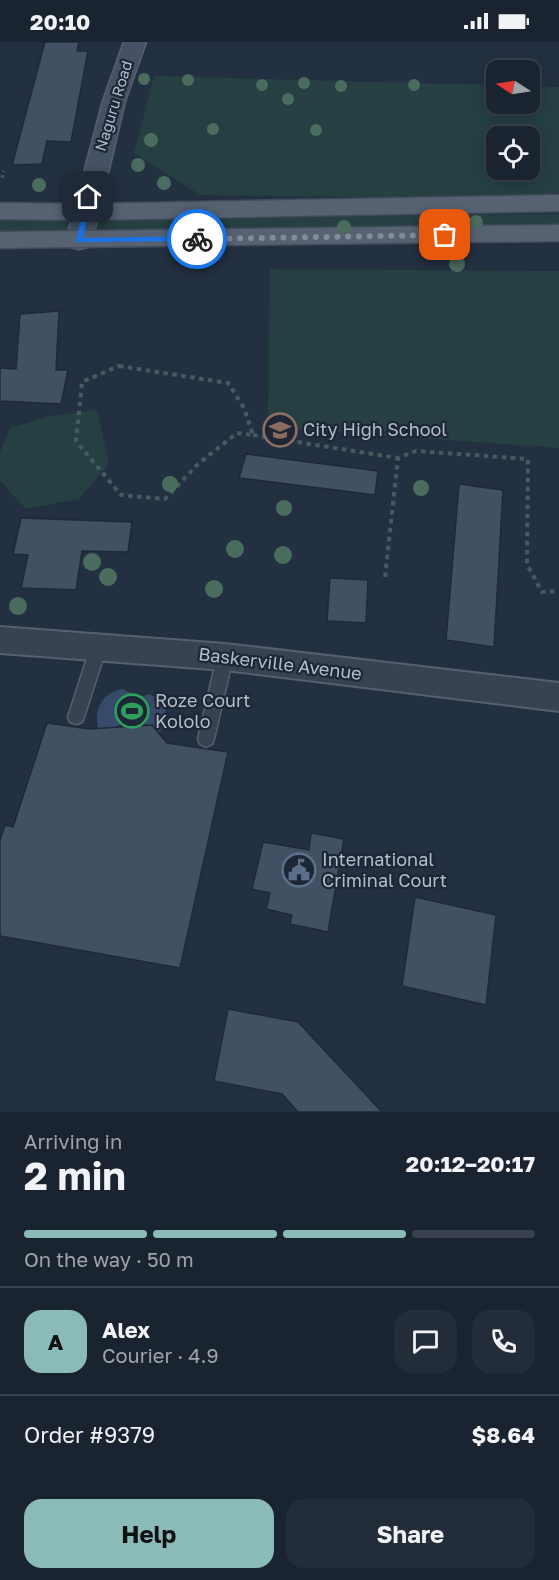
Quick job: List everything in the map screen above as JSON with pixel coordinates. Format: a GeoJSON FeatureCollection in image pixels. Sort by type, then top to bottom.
{"type":"FeatureCollection","features":[{"type":"Feature","properties":{"kind":"main road"},"geometry":{"type":"LineString","coordinates":[[0,211],[85,212],[559,203]]}},
{"type":"Feature","properties":{"kind":"main road"},"geometry":{"type":"LineString","coordinates":[[0,240],[79,241],[559,233]]}},
{"type":"Feature","properties":{"kind":"street","name":"Naguru Road"},"geometry":{"type":"LineString","coordinates":[[79,241],[114,101],[135,42]]}},
{"type":"Feature","properties":{"kind":"street","name":"Baskerville Avenue"},"geometry":{"type":"LineString","coordinates":[[0,640],[225,657],[559,697]]}},
{"type":"Feature","properties":{"kind":"lane"},"geometry":{"type":"LineString","coordinates":[[76,717],[99,646]]}},
{"type":"Feature","properties":{"kind":"lane"},"geometry":{"type":"LineString","coordinates":[[206,739],[225,657]]}},
{"type":"Feature","properties":{"kind":"path"},"geometry":{"type":"LineString","coordinates":[[2,178],[3,171]]}},
{"type":"Feature","properties":{"kind":"path"},"geometry":{"type":"LineString","coordinates":[[253,435],[244,408],[228,383],[119,366],[82,382],[76,441],[121,495],[165,499],[198,464],[237,433],[279,437],[398,458],[416,451],[528,459],[527,564],[542,592],[559,591]]}},
{"type":"Feature","properties":{"kind":"path"},"geometry":{"type":"LineString","coordinates":[[385,577],[398,458]]}},
{"type":"Feature","properties":{"kind":"green space"},"geometry":{"type":"Polygon","coordinates":[[[154,76],[486,85],[486,114],[540,114],[540,86],[559,87],[559,193],[448,198],[200,195],[134,153],[154,76]]]}},
{"type":"Feature","properties":{"kind":"green space"},"geometry":{"type":"Polygon","coordinates":[[[559,214],[559,228],[205,232],[98,228],[96,222],[101,218],[559,214]]]}},
{"type":"Feature","properties":{"kind":"green space"},"geometry":{"type":"Polygon","coordinates":[[[0,216],[66,216],[71,229],[68,232],[0,231],[0,216]]]}},
{"type":"Feature","properties":{"kind":"green space"},"geometry":{"type":"Polygon","coordinates":[[[270,269],[559,271],[559,448],[268,427],[270,269]]]}},
{"type":"Feature","properties":{"kind":"green space"},"geometry":{"type":"Polygon","coordinates":[[[97,410],[109,464],[79,499],[26,509],[0,481],[0,452],[10,428],[49,416],[97,410]]]}},
{"type":"Feature","properties":{"kind":"water","name":"Roze Court Kololo"},"geometry":{"type":"Polygon","coordinates":[[[123,689],[133,695],[149,694],[166,702],[165,722],[160,732],[137,721],[127,721],[105,731],[99,731],[97,716],[100,704],[109,694],[123,689]]]}},
{"type":"Feature","properties":{"kind":"building"},"geometry":{"type":"Polygon","coordinates":[[[45,42],[79,42],[77,51],[88,51],[71,142],[47,141],[42,164],[12,165],[45,42]]]}},
{"type":"Feature","properties":{"kind":"building"},"geometry":{"type":"Polygon","coordinates":[[[59,311],[56,370],[68,370],[61,404],[0,401],[0,368],[16,369],[20,314],[59,311]]]}},
{"type":"Feature","properties":{"kind":"building"},"geometry":{"type":"Polygon","coordinates":[[[246,454],[378,471],[375,495],[239,478],[246,454]]]}},
{"type":"Feature","properties":{"kind":"building"},"geometry":{"type":"Polygon","coordinates":[[[459,484],[503,490],[494,647],[446,640],[459,484]]]}},
{"type":"Feature","properties":{"kind":"building"},"geometry":{"type":"Polygon","coordinates":[[[21,518],[132,522],[128,552],[82,551],[76,590],[21,588],[28,555],[13,554],[21,518]]]}},
{"type":"Feature","properties":{"kind":"building"},"geometry":{"type":"Polygon","coordinates":[[[330,578],[368,580],[366,623],[327,621],[330,578]]]}},
{"type":"Feature","properties":{"kind":"building","name":"Roze Court Kololo"},"geometry":{"type":"Polygon","coordinates":[[[47,723],[89,729],[152,725],[167,743],[228,752],[180,968],[0,936],[0,840],[5,825],[13,827],[47,723]]]}},
{"type":"Feature","properties":{"kind":"building"},"geometry":{"type":"Polygon","coordinates":[[[311,833],[344,839],[328,932],[290,924],[292,915],[266,909],[270,893],[252,889],[263,842],[309,850],[311,833]]]}},
{"type":"Feature","properties":{"kind":"building"},"geometry":{"type":"Polygon","coordinates":[[[415,897],[496,915],[486,1005],[402,986],[415,897]]]}},
{"type":"Feature","properties":{"kind":"building"},"geometry":{"type":"Polygon","coordinates":[[[228,1009],[298,1022],[382,1112],[298,1112],[282,1094],[214,1081],[228,1009]]]}},
{"type":"Feature","properties":{"kind":"way so far"},"geometry":{"type":"LineString","coordinates":[[197,239],[445,235]]}},
{"type":"Feature","properties":{"kind":"place","name":"City High School"},"geometry":{"type":"Point","coordinates":[280,430]}},
{"type":"Feature","properties":{"kind":"place","name":"Roze Court Kololo"},"geometry":{"type":"Point","coordinates":[132,711]}},
{"type":"Feature","properties":{"kind":"place","name":"International Criminal Court"},"geometry":{"type":"Point","coordinates":[299,870]}},
{"type":"Feature","properties":{"kind":"route"},"geometry":{"type":"LineString","coordinates":[[88,197],[79,241],[197,239]]}}]}
